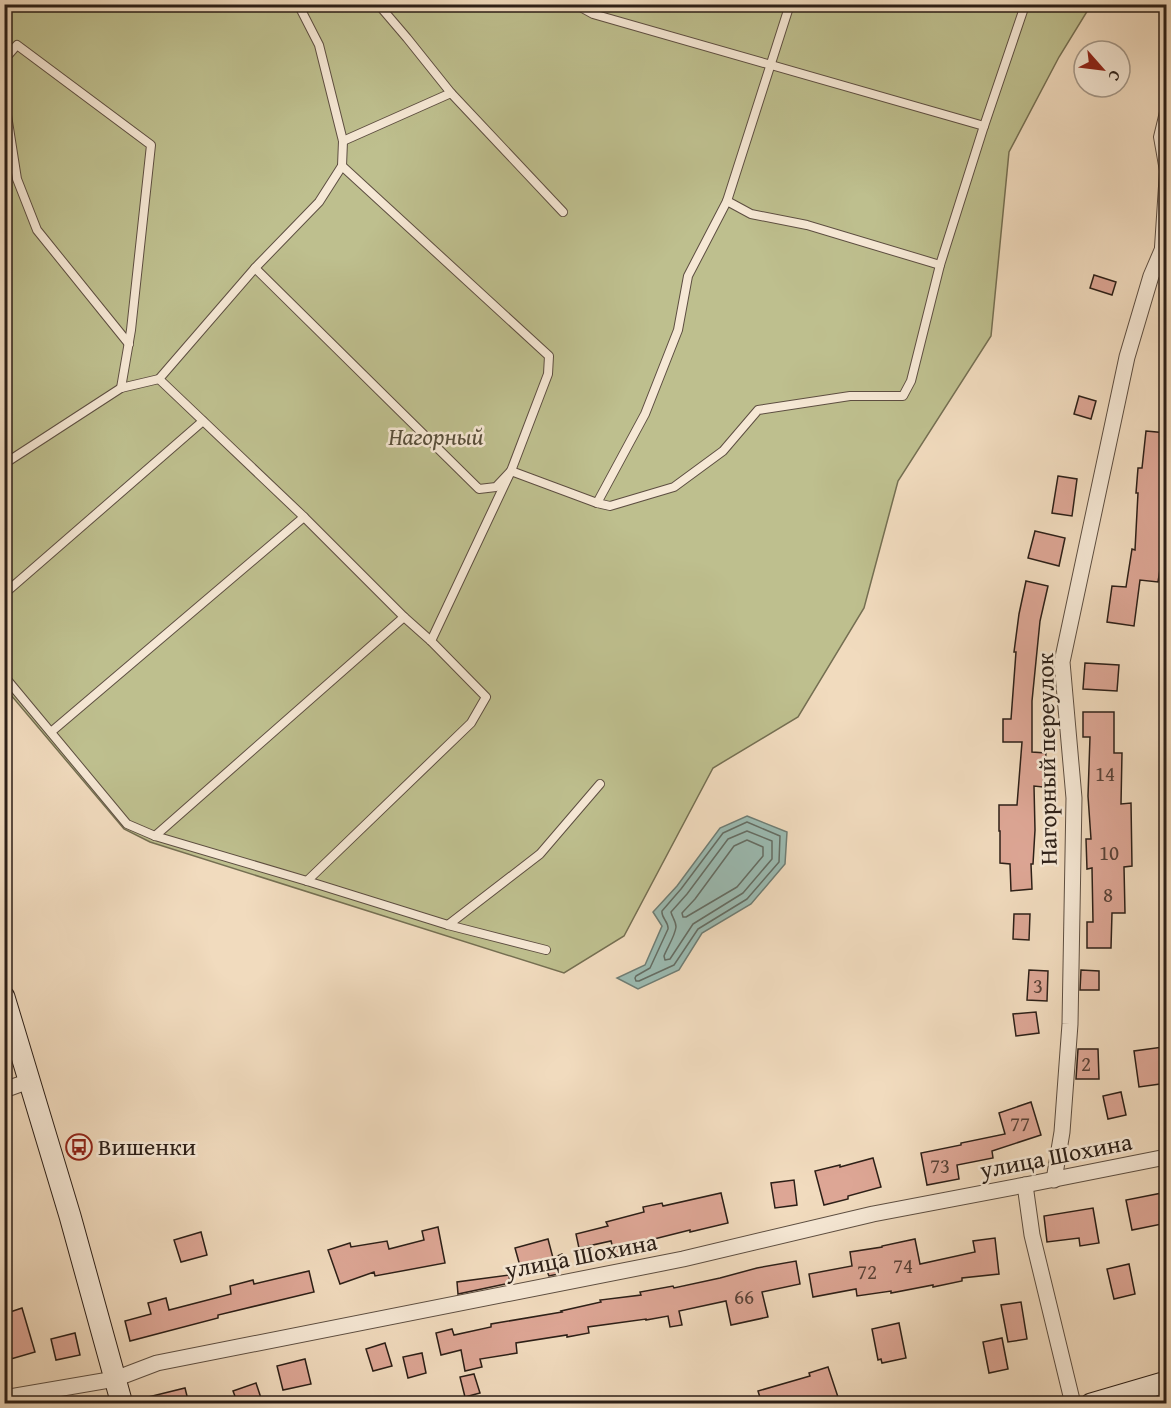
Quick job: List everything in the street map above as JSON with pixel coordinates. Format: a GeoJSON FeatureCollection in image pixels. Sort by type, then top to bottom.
{"type":"FeatureCollection","features":[{"type":"Feature","properties":{"kind":"main road"},"geometry":{"type":"LineString","coordinates":[[4,997],[70,1216],[122,1404]]}},
{"type":"Feature","properties":{"kind":"main road"},"geometry":{"type":"LineString","coordinates":[[1091,1404],[1167,1382]]}},
{"type":"Feature","properties":{"kind":"street","name":"Нагорный переулок"},"geometry":{"type":"LineString","coordinates":[[1054,1180],[1062,1132],[1070,1024],[1074,798],[1062,662],[1127,357],[1151,276],[1163,246]]}},
{"type":"Feature","properties":{"kind":"street"},"geometry":{"type":"LineString","coordinates":[[4,1090],[29,1081]]}},
{"type":"Feature","properties":{"kind":"street","name":"улица Шохина"},"geometry":{"type":"LineString","coordinates":[[4,1398],[115,1379],[157,1363],[683,1259],[873,1214],[1167,1156]]}},
{"type":"Feature","properties":{"kind":"street"},"geometry":{"type":"LineString","coordinates":[[1025,1185],[1032,1235],[1073,1404]]}},
{"type":"Feature","properties":{"kind":"lane"},"geometry":{"type":"LineString","coordinates":[[4,464],[121,388],[159,379],[255,268],[319,202],[342,166],[343,141],[319,45],[298,4]]}},
{"type":"Feature","properties":{"kind":"lane"},"geometry":{"type":"LineString","coordinates":[[378,4],[452,93],[563,212]]}},
{"type":"Feature","properties":{"kind":"lane"},"geometry":{"type":"LineString","coordinates":[[575,4],[593,14],[984,126]]}},
{"type":"Feature","properties":{"kind":"lane"},"geometry":{"type":"LineString","coordinates":[[597,503],[645,414],[678,330],[688,276],[727,201],[790,4]]}},
{"type":"Feature","properties":{"kind":"lane"},"geometry":{"type":"LineString","coordinates":[[510,471],[610,506],[674,487],[723,451],[758,410],[850,396],[903,396],[911,381],[940,265],[1023,11],[1021,4]]}},
{"type":"Feature","properties":{"kind":"lane"},"geometry":{"type":"LineString","coordinates":[[4,60],[18,45],[151,145],[129,344],[121,388]]}},
{"type":"Feature","properties":{"kind":"lane"},"geometry":{"type":"LineString","coordinates":[[343,141],[452,93]]}},
{"type":"Feature","properties":{"kind":"lane"},"geometry":{"type":"LineString","coordinates":[[4,96],[17,179],[37,230],[129,344]]}},
{"type":"Feature","properties":{"kind":"lane"},"geometry":{"type":"LineString","coordinates":[[1163,246],[1164,171],[1158,137],[1167,104]]}},
{"type":"Feature","properties":{"kind":"lane"},"geometry":{"type":"LineString","coordinates":[[342,166],[549,356],[548,374],[510,471],[431,641]]}},
{"type":"Feature","properties":{"kind":"lane"},"geometry":{"type":"LineString","coordinates":[[727,201],[751,214],[807,225],[940,265]]}},
{"type":"Feature","properties":{"kind":"lane"},"geometry":{"type":"LineString","coordinates":[[255,268],[479,489],[496,487],[510,471]]}},
{"type":"Feature","properties":{"kind":"lane"},"geometry":{"type":"LineString","coordinates":[[159,379],[304,517],[486,697],[471,723],[307,881]]}},
{"type":"Feature","properties":{"kind":"lane"},"geometry":{"type":"LineString","coordinates":[[4,594],[203,421]]}},
{"type":"Feature","properties":{"kind":"lane"},"geometry":{"type":"LineString","coordinates":[[51,732],[304,517]]}},
{"type":"Feature","properties":{"kind":"lane"},"geometry":{"type":"LineString","coordinates":[[155,836],[404,617]]}},
{"type":"Feature","properties":{"kind":"lane"},"geometry":{"type":"LineString","coordinates":[[4,676],[127,824],[155,836],[448,925],[546,950]]}},
{"type":"Feature","properties":{"kind":"lane"},"geometry":{"type":"LineString","coordinates":[[448,925],[540,854],[600,784]]}},
{"type":"Feature","properties":{"kind":"green space","name":"Нагорный"},"geometry":{"type":"Polygon","coordinates":[[[4,5],[1091,5],[1059,57],[1009,152],[991,336],[898,481],[864,608],[798,717],[713,768],[624,936],[564,973],[150,842],[124,829],[5,688],[4,5]]]}},
{"type":"Feature","properties":{"kind":"water"},"geometry":{"type":"Polygon","coordinates":[[[747,816],[787,832],[785,864],[751,904],[702,933],[679,970],[638,989],[617,978],[645,965],[662,926],[653,912],[677,886],[720,828],[747,816]]]}},
{"type":"Feature","properties":{"kind":"building"},"geometry":{"type":"Polygon","coordinates":[[[1094,275],[1116,282],[1112,295],[1090,288],[1094,275]]]}},
{"type":"Feature","properties":{"kind":"building"},"geometry":{"type":"Polygon","coordinates":[[[1079,396],[1096,401],[1091,419],[1074,414],[1079,396]]]}},
{"type":"Feature","properties":{"kind":"building"},"geometry":{"type":"Polygon","coordinates":[[[1146,431],[1167,433],[1162,510],[1167,510],[1167,544],[1164,544],[1158,582],[1140,580],[1134,626],[1107,622],[1112,586],[1126,587],[1132,549],[1135,550],[1138,468],[1142,468],[1146,431]]]}},
{"type":"Feature","properties":{"kind":"building"},"geometry":{"type":"Polygon","coordinates":[[[1058,476],[1077,479],[1072,516],[1052,513],[1058,476]]]}},
{"type":"Feature","properties":{"kind":"building"},"geometry":{"type":"Polygon","coordinates":[[[1035,531],[1065,538],[1059,566],[1028,558],[1035,531]]]}},
{"type":"Feature","properties":{"kind":"building"},"geometry":{"type":"Polygon","coordinates":[[[1026,581],[1048,586],[1040,621],[1032,701],[1032,752],[1046,753],[1043,787],[1034,786],[1035,830],[1033,864],[1031,864],[1032,889],[1011,891],[1010,864],[1000,863],[999,805],[1017,805],[1022,742],[1003,742],[1003,719],[1011,719],[1016,652],[1014,652],[1026,581]]]}},
{"type":"Feature","properties":{"kind":"building"},"geometry":{"type":"Polygon","coordinates":[[[1085,663],[1119,665],[1117,691],[1083,689],[1085,663]]]}},
{"type":"Feature","properties":{"kind":"building"},"geometry":{"type":"Polygon","coordinates":[[[1083,712],[1114,712],[1114,753],[1122,753],[1121,804],[1131,803],[1132,866],[1124,867],[1125,913],[1112,913],[1111,948],[1087,948],[1087,922],[1093,922],[1092,868],[1087,869],[1086,839],[1091,839],[1088,796],[1090,737],[1083,737],[1083,712]]]}},
{"type":"Feature","properties":{"kind":"building"},"geometry":{"type":"Polygon","coordinates":[[[1014,914],[1030,914],[1029,940],[1013,939],[1014,914]]]}},
{"type":"Feature","properties":{"kind":"building"},"geometry":{"type":"Polygon","coordinates":[[[1029,970],[1048,971],[1047,1001],[1027,1000],[1029,970]]]}},
{"type":"Feature","properties":{"kind":"building"},"geometry":{"type":"Polygon","coordinates":[[[1081,970],[1099,971],[1099,990],[1080,990],[1081,970]]]}},
{"type":"Feature","properties":{"kind":"building"},"geometry":{"type":"Polygon","coordinates":[[[1036,1012],[1039,1033],[1016,1036],[1013,1014],[1036,1012]]]}},
{"type":"Feature","properties":{"kind":"building"},"geometry":{"type":"Polygon","coordinates":[[[1163,1047],[1167,1083],[1139,1087],[1134,1051],[1163,1047]]]}},
{"type":"Feature","properties":{"kind":"building"},"geometry":{"type":"Polygon","coordinates":[[[1078,1049],[1098,1049],[1099,1079],[1076,1079],[1078,1049]]]}},
{"type":"Feature","properties":{"kind":"building"},"geometry":{"type":"Polygon","coordinates":[[[1121,1092],[1126,1115],[1108,1119],[1103,1096],[1121,1092]]]}},
{"type":"Feature","properties":{"kind":"building"},"geometry":{"type":"Polygon","coordinates":[[[1031,1102],[1041,1135],[992,1151],[993,1158],[957,1165],[959,1179],[927,1185],[921,1153],[1005,1134],[999,1113],[1031,1102]]]}},
{"type":"Feature","properties":{"kind":"building"},"geometry":{"type":"Polygon","coordinates":[[[873,1158],[881,1187],[824,1205],[815,1171],[873,1158]]]}},
{"type":"Feature","properties":{"kind":"building"},"geometry":{"type":"Polygon","coordinates":[[[794,1180],[797,1205],[775,1208],[771,1183],[794,1180]]]}},
{"type":"Feature","properties":{"kind":"building"},"geometry":{"type":"Polygon","coordinates":[[[1167,1192],[1167,1223],[1132,1230],[1126,1200],[1167,1192]]]}},
{"type":"Feature","properties":{"kind":"building"},"geometry":{"type":"Polygon","coordinates":[[[721,1193],[728,1223],[634,1244],[636,1250],[615,1256],[611,1241],[579,1248],[576,1234],[608,1226],[606,1222],[644,1212],[643,1207],[662,1203],[663,1206],[721,1193]]]}},
{"type":"Feature","properties":{"kind":"building"},"geometry":{"type":"Polygon","coordinates":[[[1093,1208],[1099,1243],[1080,1246],[1079,1238],[1047,1242],[1044,1216],[1093,1208]]]}},
{"type":"Feature","properties":{"kind":"building"},"geometry":{"type":"Polygon","coordinates":[[[438,1227],[445,1263],[375,1276],[374,1272],[340,1284],[328,1250],[350,1243],[351,1247],[387,1241],[389,1249],[424,1240],[422,1231],[438,1227]]]}},
{"type":"Feature","properties":{"kind":"building"},"geometry":{"type":"Polygon","coordinates":[[[201,1232],[207,1255],[181,1262],[174,1240],[201,1232]]]}},
{"type":"Feature","properties":{"kind":"building"},"geometry":{"type":"Polygon","coordinates":[[[995,1238],[999,1274],[962,1278],[962,1281],[891,1293],[891,1291],[857,1296],[856,1289],[813,1297],[809,1274],[852,1266],[850,1252],[915,1239],[920,1264],[975,1252],[973,1241],[995,1238]]]}},
{"type":"Feature","properties":{"kind":"building"},"geometry":{"type":"Polygon","coordinates":[[[548,1239],[553,1258],[562,1254],[567,1264],[557,1269],[558,1274],[549,1276],[542,1259],[520,1266],[515,1248],[548,1239]]]}},
{"type":"Feature","properties":{"kind":"building"},"geometry":{"type":"Polygon","coordinates":[[[796,1261],[800,1284],[762,1292],[768,1317],[731,1325],[726,1301],[679,1311],[682,1325],[670,1327],[668,1316],[588,1327],[589,1333],[516,1343],[517,1353],[480,1359],[482,1367],[465,1371],[461,1350],[441,1355],[436,1333],[452,1329],[454,1335],[491,1327],[491,1324],[562,1312],[601,1302],[600,1300],[641,1295],[640,1292],[673,1286],[674,1288],[796,1261]]]}},
{"type":"Feature","properties":{"kind":"building"},"geometry":{"type":"Polygon","coordinates":[[[1129,1264],[1135,1294],[1114,1299],[1107,1269],[1129,1264]]]}},
{"type":"Feature","properties":{"kind":"building"},"geometry":{"type":"Polygon","coordinates":[[[309,1271],[314,1292],[218,1315],[218,1318],[130,1341],[125,1321],[151,1314],[148,1303],[166,1298],[169,1310],[231,1294],[230,1286],[253,1280],[254,1284],[309,1271]]]}},
{"type":"Feature","properties":{"kind":"building"},"geometry":{"type":"Polygon","coordinates":[[[509,1275],[510,1283],[458,1294],[457,1282],[509,1275]]]}},
{"type":"Feature","properties":{"kind":"building"},"geometry":{"type":"Polygon","coordinates":[[[1021,1302],[1027,1339],[1008,1342],[1001,1305],[1021,1302]]]}},
{"type":"Feature","properties":{"kind":"building"},"geometry":{"type":"Polygon","coordinates":[[[22,1308],[35,1352],[4,1361],[4,1314],[22,1308]]]}},
{"type":"Feature","properties":{"kind":"building"},"geometry":{"type":"Polygon","coordinates":[[[899,1323],[906,1358],[882,1363],[881,1359],[878,1360],[872,1329],[899,1323]]]}},
{"type":"Feature","properties":{"kind":"building"},"geometry":{"type":"Polygon","coordinates":[[[75,1333],[80,1355],[56,1360],[51,1339],[75,1333]]]}},
{"type":"Feature","properties":{"kind":"building"},"geometry":{"type":"Polygon","coordinates":[[[1002,1338],[1008,1369],[989,1373],[983,1342],[1002,1338]]]}},
{"type":"Feature","properties":{"kind":"building"},"geometry":{"type":"Polygon","coordinates":[[[385,1343],[392,1366],[373,1371],[366,1349],[385,1343]]]}},
{"type":"Feature","properties":{"kind":"building"},"geometry":{"type":"Polygon","coordinates":[[[422,1353],[426,1373],[408,1378],[403,1357],[422,1353]]]}},
{"type":"Feature","properties":{"kind":"building"},"geometry":{"type":"Polygon","coordinates":[[[305,1359],[311,1384],[283,1390],[277,1366],[305,1359]]]}},
{"type":"Feature","properties":{"kind":"building"},"geometry":{"type":"Polygon","coordinates":[[[828,1367],[838,1397],[819,1404],[762,1404],[758,1391],[810,1376],[809,1373],[828,1367]]]}},
{"type":"Feature","properties":{"kind":"building"},"geometry":{"type":"Polygon","coordinates":[[[474,1374],[480,1393],[465,1397],[460,1377],[474,1374]]]}},
{"type":"Feature","properties":{"kind":"building"},"geometry":{"type":"Polygon","coordinates":[[[256,1383],[263,1404],[238,1404],[233,1391],[256,1383]]]}},
{"type":"Feature","properties":{"kind":"building"},"geometry":{"type":"Polygon","coordinates":[[[185,1388],[189,1404],[141,1404],[140,1399],[185,1388]]]}},
{"type":"Feature","properties":{"kind":"place","name":"Вишенки"},"geometry":{"type":"Point","coordinates":[79,1147]}}]}
